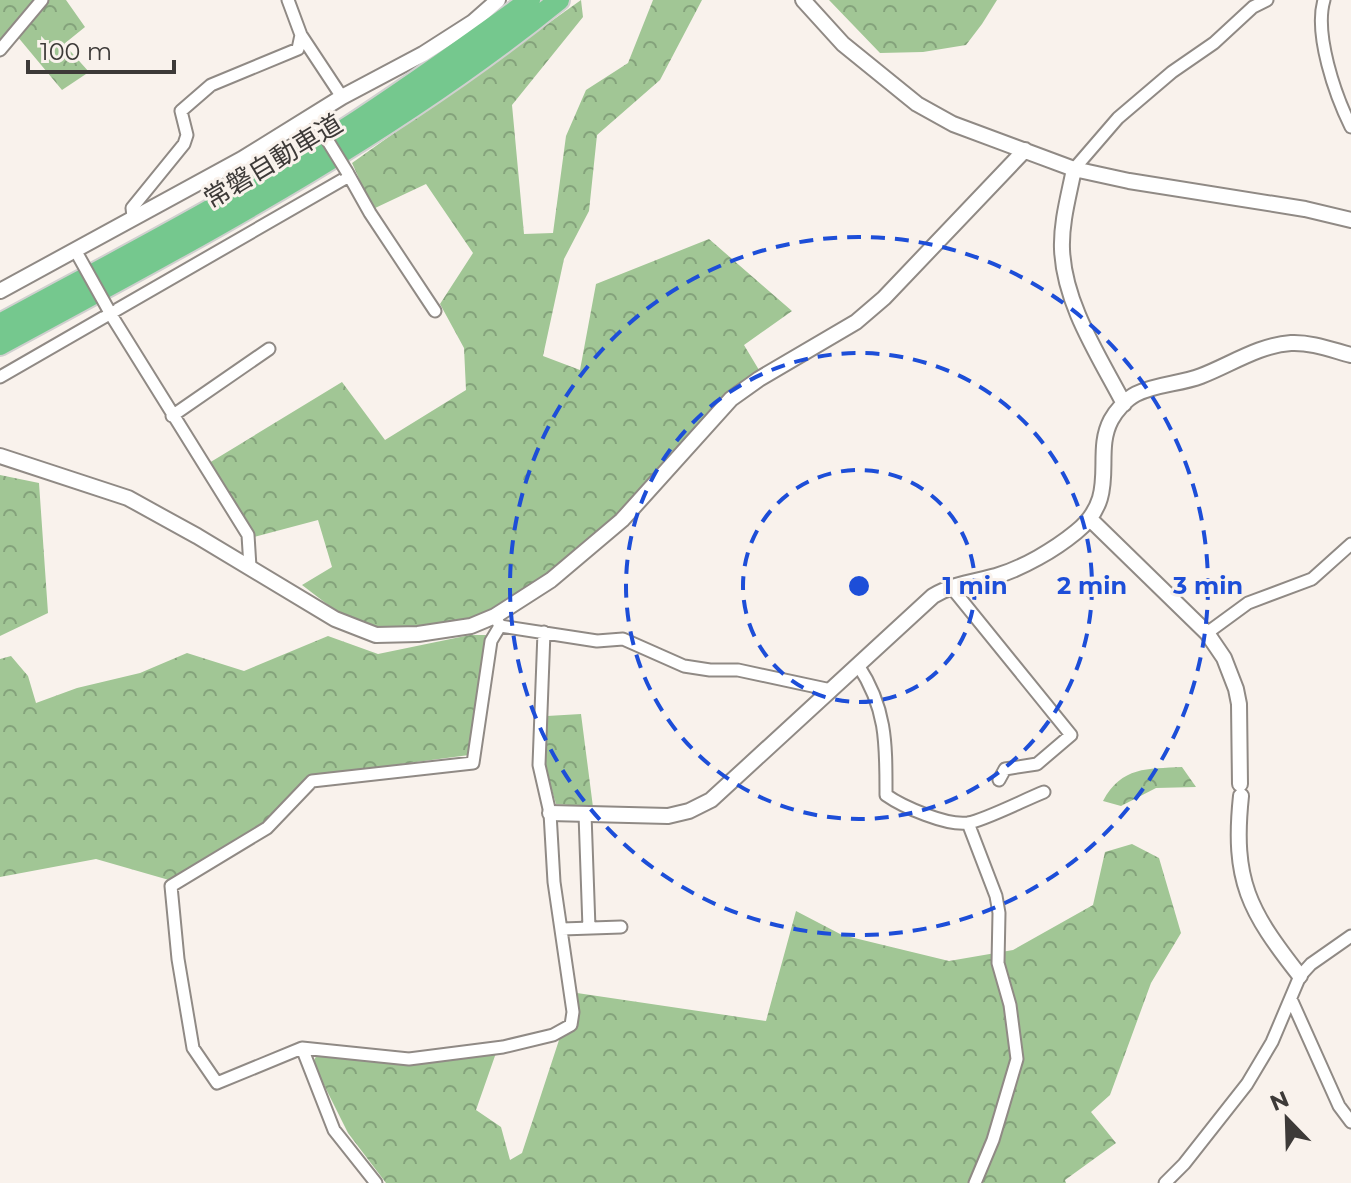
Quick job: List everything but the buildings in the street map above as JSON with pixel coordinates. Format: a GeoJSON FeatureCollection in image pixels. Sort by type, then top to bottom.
{"type":"FeatureCollection","features":[{"type":"Feature","properties":{"kind":"highway","name":"常磐自動車道"},"geometry":{"type":"LineString","coordinates":[[0,324],[162,236],[338,133],[444,63],[544,4]]}},
{"type":"Feature","properties":{"kind":"highway","name":"常磐自動車道"},"geometry":{"type":"LineString","coordinates":[[0,345],[144,267],[350,146],[453,78],[544,4]]}},
{"type":"Feature","properties":{"kind":"street"},"geometry":{"type":"LineString","coordinates":[[0,50],[42,0]]}},
{"type":"Feature","properties":{"kind":"street"},"geometry":{"type":"LineString","coordinates":[[288,0],[301,35],[342,97]]}},
{"type":"Feature","properties":{"kind":"street"},"geometry":{"type":"LineString","coordinates":[[0,291],[77,253],[133,217],[242,159],[342,97],[423,54],[473,22],[498,0]]}},
{"type":"Feature","properties":{"kind":"street"},"geometry":{"type":"LineString","coordinates":[[803,0],[843,44],[917,104],[953,124],[1074,169],[1129,181],[1305,209],[1351,220]]}},
{"type":"Feature","properties":{"kind":"street"},"geometry":{"type":"LineString","coordinates":[[1124,404],[1075,307],[1068,282],[1062,250],[1074,169],[1118,118],[1172,72],[1214,43],[1253,7],[1267,0]]}},
{"type":"Feature","properties":{"kind":"street"},"geometry":{"type":"LineString","coordinates":[[1324,0],[1320,15],[1322,32],[1337,93],[1351,127]]}},
{"type":"Feature","properties":{"kind":"street"},"geometry":{"type":"LineString","coordinates":[[133,217],[132,208],[184,144],[187,135],[181,111],[190,101],[211,85],[298,49],[301,35]]}},
{"type":"Feature","properties":{"kind":"street"},"geometry":{"type":"LineString","coordinates":[[314,117],[370,213],[435,311]]}},
{"type":"Feature","properties":{"kind":"street"},"geometry":{"type":"LineString","coordinates":[[544,632],[539,765],[550,813],[554,882],[573,1012],[571,1025],[553,1035],[503,1047],[409,1059],[302,1048],[217,1083],[193,1048],[178,959],[171,886],[267,828],[312,781],[473,763],[491,641],[497,621],[622,520],[731,399],[856,322],[884,298],[1025,150]]}},
{"type":"Feature","properties":{"kind":"street"},"geometry":{"type":"LineString","coordinates":[[0,377],[348,174]]}},
{"type":"Feature","properties":{"kind":"street"},"geometry":{"type":"LineString","coordinates":[[77,253],[172,416],[248,535],[250,567]]}},
{"type":"Feature","properties":{"kind":"street"},"geometry":{"type":"LineString","coordinates":[[550,813],[668,816],[689,811],[711,800],[919,607],[951,587],[998,575],[1036,558],[1076,533],[1090,519],[1100,498],[1107,429],[1135,394],[1201,376],[1272,345],[1313,345],[1351,355]]}},
{"type":"Feature","properties":{"kind":"street"},"geometry":{"type":"LineString","coordinates":[[172,416],[269,349]]}},
{"type":"Feature","properties":{"kind":"street"},"geometry":{"type":"LineString","coordinates":[[0,456],[128,498],[335,619],[376,635],[418,634],[497,621],[597,641],[623,639],[684,666],[738,670],[831,690]]}},
{"type":"Feature","properties":{"kind":"street"},"geometry":{"type":"LineString","coordinates":[[1090,519],[1207,633],[1224,658],[1236,689],[1240,724],[1240,865],[1248,896],[1261,924],[1300,976]]}},
{"type":"Feature","properties":{"kind":"street"},"geometry":{"type":"LineString","coordinates":[[1207,633],[1248,603],[1312,579],[1351,544]]}},
{"type":"Feature","properties":{"kind":"street"},"geometry":{"type":"LineString","coordinates":[[951,587],[1071,735],[1037,764],[1005,769],[999,780]]}},
{"type":"Feature","properties":{"kind":"street"},"geometry":{"type":"LineString","coordinates":[[858,665],[873,688],[886,737],[886,795],[898,804],[928,816],[968,823],[1044,792]]}},
{"type":"Feature","properties":{"kind":"street"},"geometry":{"type":"LineString","coordinates":[[585,814],[589,928]]}},
{"type":"Feature","properties":{"kind":"street"},"geometry":{"type":"LineString","coordinates":[[968,823],[996,896],[999,913],[998,963],[1010,1005],[1017,1059],[993,1140],[975,1183]]}},
{"type":"Feature","properties":{"kind":"street"},"geometry":{"type":"LineString","coordinates":[[562,929],[621,927]]}},
{"type":"Feature","properties":{"kind":"street"},"geometry":{"type":"LineString","coordinates":[[1165,1183],[1184,1164],[1247,1084],[1272,1042],[1300,976],[1311,964],[1351,936]]}},
{"type":"Feature","properties":{"kind":"street"},"geometry":{"type":"LineString","coordinates":[[1291,999],[1339,1106],[1351,1122]]}},
{"type":"Feature","properties":{"kind":"street"},"geometry":{"type":"LineString","coordinates":[[302,1048],[334,1130],[376,1183]]}},
{"type":"Feature","properties":{"kind":"green space"},"geometry":{"type":"Polygon","coordinates":[[[0,0],[66,0],[85,27],[64,44],[89,72],[62,90],[12,30],[0,43],[0,0]]]}},
{"type":"Feature","properties":{"kind":"green space"},"geometry":{"type":"Polygon","coordinates":[[[581,0],[583,17],[512,105],[524,234],[553,233],[566,136],[586,90],[628,63],[653,0],[702,0],[660,80],[597,135],[589,211],[564,259],[543,356],[580,370],[596,284],[709,239],[792,311],[744,345],[759,370],[726,397],[619,516],[549,577],[468,621],[418,628],[377,628],[336,611],[302,585],[332,567],[318,520],[250,538],[209,463],[342,382],[385,440],[466,390],[464,348],[440,304],[473,253],[426,184],[373,209],[352,163],[581,0]]]}},
{"type":"Feature","properties":{"kind":"green space"},"geometry":{"type":"Polygon","coordinates":[[[829,0],[997,0],[966,45],[923,52],[880,53],[829,0]]]}},
{"type":"Feature","properties":{"kind":"green space"},"geometry":{"type":"Polygon","coordinates":[[[0,475],[39,483],[48,613],[0,636],[0,475]]]}},
{"type":"Feature","properties":{"kind":"green space"},"geometry":{"type":"Polygon","coordinates":[[[470,635],[486,635],[469,755],[311,776],[260,825],[169,880],[96,859],[0,877],[0,659],[11,656],[28,676],[36,703],[77,688],[140,673],[187,653],[244,671],[328,636],[378,654],[470,635]]]}},
{"type":"Feature","properties":{"kind":"green space"},"geometry":{"type":"Polygon","coordinates":[[[581,714],[593,807],[556,804],[544,764],[547,716],[581,714]]]}},
{"type":"Feature","properties":{"kind":"green space"},"geometry":{"type":"Polygon","coordinates":[[[1182,767],[1196,787],[1156,788],[1121,806],[1103,801],[1118,781],[1127,775],[1147,769],[1182,767]]]}},
{"type":"Feature","properties":{"kind":"green space"},"geometry":{"type":"Polygon","coordinates":[[[1132,844],[1159,858],[1181,933],[1151,983],[1110,1095],[1091,1112],[1116,1143],[1065,1180],[1066,1183],[386,1183],[348,1133],[313,1063],[317,1054],[409,1063],[496,1053],[476,1110],[501,1127],[510,1160],[522,1153],[560,1037],[576,1027],[577,993],[766,1021],[796,911],[842,935],[949,961],[1013,950],[1093,905],[1105,852],[1132,844]]]}}]}
